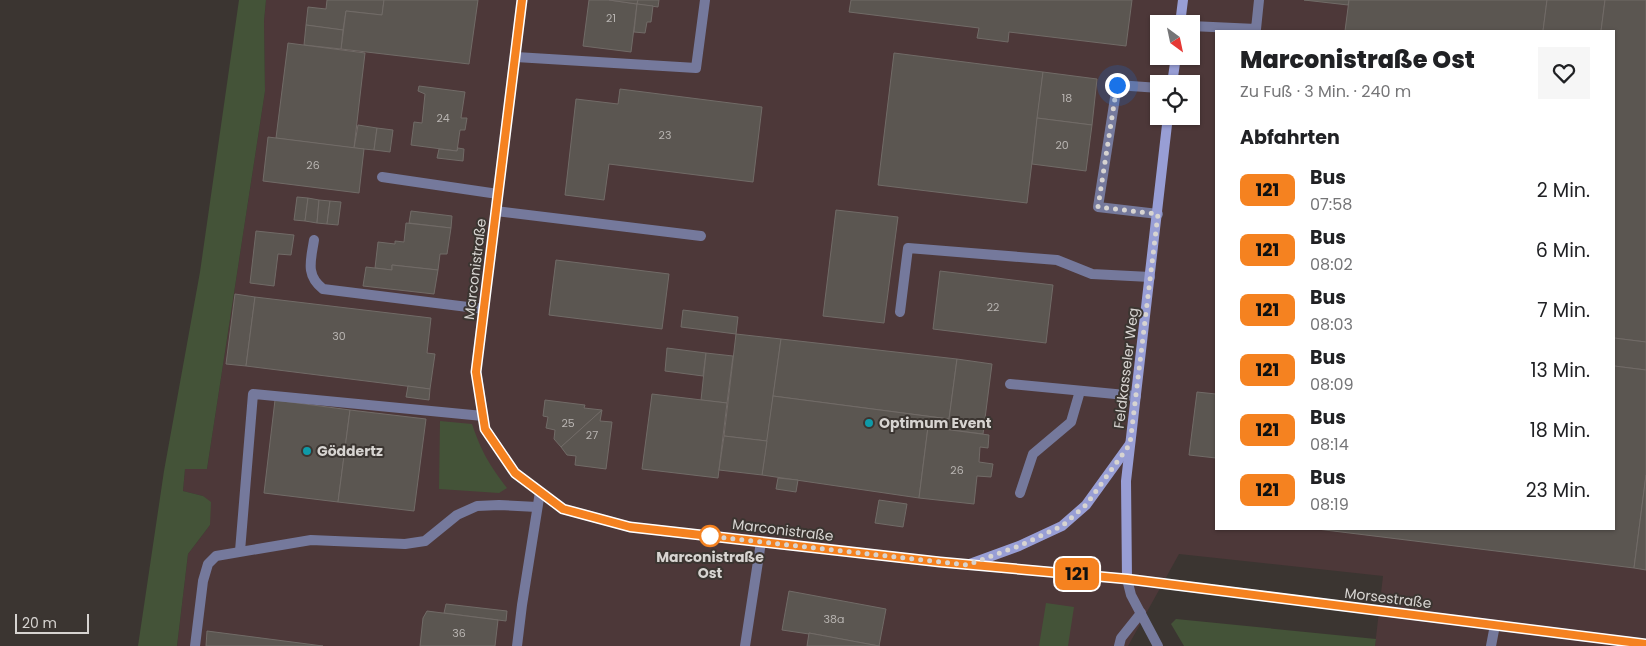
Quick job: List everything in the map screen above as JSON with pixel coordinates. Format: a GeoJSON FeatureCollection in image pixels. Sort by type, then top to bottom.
{"type":"FeatureCollection","features":[{"type":"Feature","properties":{"kind":"street","name":"Marconistraße"},"geometry":{"type":"LineString","coordinates":[[522,0],[476,372],[485,429],[515,473],[563,509],[630,527],[967,565],[1127,579]]}},
{"type":"Feature","properties":{"kind":"street"},"geometry":{"type":"LineString","coordinates":[[516,56],[696,68],[705,0]]}},
{"type":"Feature","properties":{"kind":"street"},"geometry":{"type":"LineString","coordinates":[[1181,15],[1183,0]]}},
{"type":"Feature","properties":{"kind":"street"},"geometry":{"type":"LineString","coordinates":[[1200,26],[1256,29],[1259,0]]}},
{"type":"Feature","properties":{"kind":"street"},"geometry":{"type":"LineString","coordinates":[[1150,87],[1117,85],[1098,207],[1158,214]]}},
{"type":"Feature","properties":{"kind":"street","name":"Feldkasseler Weg"},"geometry":{"type":"LineString","coordinates":[[1158,646],[1131,595],[1127,579],[1126,481],[1167,125]]}},
{"type":"Feature","properties":{"kind":"street"},"geometry":{"type":"LineString","coordinates":[[382,177],[498,194]]}},
{"type":"Feature","properties":{"kind":"street"},"geometry":{"type":"LineString","coordinates":[[496,211],[701,236]]}},
{"type":"Feature","properties":{"kind":"street"},"geometry":{"type":"LineString","coordinates":[[314,240],[310,268],[315,282],[323,289],[484,309]]}},
{"type":"Feature","properties":{"kind":"street"},"geometry":{"type":"LineString","coordinates":[[900,312],[908,248],[1058,260],[1092,274],[1150,277]]}},
{"type":"Feature","properties":{"kind":"street"},"geometry":{"type":"LineString","coordinates":[[1010,384],[1136,396]]}},
{"type":"Feature","properties":{"kind":"street"},"geometry":{"type":"LineString","coordinates":[[1020,493],[1033,454],[1071,422],[1080,391]]}},
{"type":"Feature","properties":{"kind":"street"},"geometry":{"type":"LineString","coordinates":[[240,551],[253,394],[483,416]]}},
{"type":"Feature","properties":{"kind":"street"},"geometry":{"type":"LineString","coordinates":[[967,565],[1019,546],[1062,526],[1086,505],[1130,444]]}},
{"type":"Feature","properties":{"kind":"street"},"geometry":{"type":"LineString","coordinates":[[517,646],[540,492]]}},
{"type":"Feature","properties":{"kind":"street"},"geometry":{"type":"LineString","coordinates":[[195,646],[203,581],[208,564],[216,556],[312,540],[405,544],[425,540],[456,515],[477,506],[537,507]]}},
{"type":"Feature","properties":{"kind":"street"},"geometry":{"type":"LineString","coordinates":[[745,646],[762,542]]}},
{"type":"Feature","properties":{"kind":"street","name":"Morsestraße"},"geometry":{"type":"LineString","coordinates":[[1127,579],[1646,644]]}},
{"type":"Feature","properties":{"kind":"street"},"geometry":{"type":"LineString","coordinates":[[1119,646],[1121,638],[1141,613]]}},
{"type":"Feature","properties":{"kind":"street"},"geometry":{"type":"LineString","coordinates":[[1491,646],[1494,625]]}},
{"type":"Feature","properties":{"kind":"shaded area"},"geometry":{"type":"Polygon","coordinates":[[[266,0],[1646,0],[1646,646],[1375,646],[1383,576],[1179,554],[1128,646],[177,646],[188,554],[210,525],[203,496],[183,491],[185,469],[207,469],[265,91],[264,21],[266,0]]]}},
{"type":"Feature","properties":{"kind":"green space"},"geometry":{"type":"Polygon","coordinates":[[[239,0],[266,0],[264,21],[265,91],[207,469],[185,469],[183,491],[203,496],[211,502],[210,525],[188,554],[177,646],[138,646],[164,471],[200,272],[239,0]]]}},
{"type":"Feature","properties":{"kind":"green space"},"geometry":{"type":"Polygon","coordinates":[[[440,421],[472,424],[486,458],[507,488],[499,493],[439,489],[440,421]]]}},
{"type":"Feature","properties":{"kind":"green space"},"geometry":{"type":"Polygon","coordinates":[[[1046,603],[1074,607],[1068,646],[1039,646],[1046,603]]]}},
{"type":"Feature","properties":{"kind":"green space"},"geometry":{"type":"Polygon","coordinates":[[[1176,619],[1376,639],[1375,646],[1184,646],[1171,624],[1176,619]]]}},
{"type":"Feature","properties":{"kind":"building"},"geometry":{"type":"Polygon","coordinates":[[[327,0],[384,0],[382,15],[346,11],[343,30],[306,25],[308,7],[326,9],[327,0]]]}},
{"type":"Feature","properties":{"kind":"building"},"geometry":{"type":"Polygon","coordinates":[[[384,0],[478,0],[469,64],[341,49],[346,11],[382,15],[384,0]]]}},
{"type":"Feature","properties":{"kind":"building"},"geometry":{"type":"Polygon","coordinates":[[[589,0],[609,0],[637,4],[631,52],[583,46],[589,0]]]}},
{"type":"Feature","properties":{"kind":"building"},"geometry":{"type":"Polygon","coordinates":[[[609,0],[638,0],[637,4],[609,0]]]}},
{"type":"Feature","properties":{"kind":"building"},"geometry":{"type":"Polygon","coordinates":[[[638,0],[659,0],[658,7],[637,4],[638,0]]]}},
{"type":"Feature","properties":{"kind":"building"},"geometry":{"type":"Polygon","coordinates":[[[851,0],[1132,0],[1126,46],[1009,32],[1008,42],[977,38],[979,28],[849,12],[851,0]]]}},
{"type":"Feature","properties":{"kind":"building"},"geometry":{"type":"Polygon","coordinates":[[[1304,0],[1349,0],[1348,5],[1304,0]]]}},
{"type":"Feature","properties":{"kind":"building"},"geometry":{"type":"Polygon","coordinates":[[[1349,0],[1547,0],[1543,30],[1345,30],[1349,0]]]}},
{"type":"Feature","properties":{"kind":"building"},"geometry":{"type":"Polygon","coordinates":[[[1547,0],[1605,0],[1601,30],[1543,30],[1547,0]]]}},
{"type":"Feature","properties":{"kind":"building"},"geometry":{"type":"Polygon","coordinates":[[[1605,0],[1646,0],[1646,342],[1615,338],[1615,30],[1601,30],[1605,0]]]}},
{"type":"Feature","properties":{"kind":"building"},"geometry":{"type":"Polygon","coordinates":[[[637,4],[653,6],[651,22],[647,22],[645,33],[634,32],[637,4]]]}},
{"type":"Feature","properties":{"kind":"building"},"geometry":{"type":"Polygon","coordinates":[[[306,25],[343,30],[341,49],[304,45],[306,25]]]}},
{"type":"Feature","properties":{"kind":"building"},"geometry":{"type":"Polygon","coordinates":[[[288,43],[365,53],[354,148],[276,138],[288,43]]]}},
{"type":"Feature","properties":{"kind":"building"},"geometry":{"type":"Polygon","coordinates":[[[894,53],[1043,72],[1027,203],[878,185],[894,53]]]}},
{"type":"Feature","properties":{"kind":"building"},"geometry":{"type":"Polygon","coordinates":[[[1043,72],[1097,79],[1092,125],[1037,118],[1043,72]]]}},
{"type":"Feature","properties":{"kind":"building"},"geometry":{"type":"Polygon","coordinates":[[[419,86],[465,92],[461,118],[467,118],[465,130],[460,130],[457,151],[411,145],[414,122],[422,123],[425,94],[418,91],[419,86]]]}},
{"type":"Feature","properties":{"kind":"building"},"geometry":{"type":"Polygon","coordinates":[[[620,89],[762,107],[753,182],[609,164],[604,200],[565,195],[576,99],[618,104],[620,89]]]}},
{"type":"Feature","properties":{"kind":"building"},"geometry":{"type":"Polygon","coordinates":[[[1037,118],[1092,125],[1086,171],[1032,164],[1037,118]]]}},
{"type":"Feature","properties":{"kind":"building"},"geometry":{"type":"Polygon","coordinates":[[[358,125],[377,128],[374,150],[354,148],[358,125]]]}},
{"type":"Feature","properties":{"kind":"building"},"geometry":{"type":"Polygon","coordinates":[[[377,128],[393,130],[390,152],[374,150],[377,128]]]}},
{"type":"Feature","properties":{"kind":"building"},"geometry":{"type":"Polygon","coordinates":[[[268,137],[364,149],[359,193],[263,181],[268,137]]]}},
{"type":"Feature","properties":{"kind":"building"},"geometry":{"type":"Polygon","coordinates":[[[458,148],[464,149],[463,161],[437,158],[439,149],[457,151],[458,148]]]}},
{"type":"Feature","properties":{"kind":"building"},"geometry":{"type":"Polygon","coordinates":[[[297,197],[308,198],[305,221],[294,220],[297,197]]]}},
{"type":"Feature","properties":{"kind":"building"},"geometry":{"type":"Polygon","coordinates":[[[308,198],[319,200],[317,223],[305,221],[308,198]]]}},
{"type":"Feature","properties":{"kind":"building"},"geometry":{"type":"Polygon","coordinates":[[[319,200],[330,201],[327,224],[317,223],[319,200]]]}},
{"type":"Feature","properties":{"kind":"building"},"geometry":{"type":"Polygon","coordinates":[[[330,201],[341,202],[338,225],[327,224],[330,201]]]}},
{"type":"Feature","properties":{"kind":"building"},"geometry":{"type":"Polygon","coordinates":[[[836,210],[898,217],[884,323],[823,316],[836,210]]]}},
{"type":"Feature","properties":{"kind":"building"},"geometry":{"type":"Polygon","coordinates":[[[411,211],[452,216],[451,228],[409,223],[411,211]]]}},
{"type":"Feature","properties":{"kind":"building"},"geometry":{"type":"Polygon","coordinates":[[[406,223],[451,228],[447,254],[440,254],[438,270],[392,265],[392,270],[375,268],[378,242],[395,244],[395,241],[404,242],[406,223]]]}},
{"type":"Feature","properties":{"kind":"building"},"geometry":{"type":"Polygon","coordinates":[[[256,231],[294,235],[291,255],[278,254],[274,286],[250,283],[256,231]]]}},
{"type":"Feature","properties":{"kind":"building"},"geometry":{"type":"Polygon","coordinates":[[[556,260],[669,274],[662,329],[549,315],[556,260]]]}},
{"type":"Feature","properties":{"kind":"building"},"geometry":{"type":"Polygon","coordinates":[[[392,265],[438,270],[434,294],[363,286],[366,267],[392,270],[392,265]]]}},
{"type":"Feature","properties":{"kind":"building"},"geometry":{"type":"Polygon","coordinates":[[[940,271],[1053,285],[1046,343],[933,329],[940,271]]]}},
{"type":"Feature","properties":{"kind":"building"},"geometry":{"type":"Polygon","coordinates":[[[235,294],[255,297],[246,366],[226,364],[235,294]]]}},
{"type":"Feature","properties":{"kind":"building"},"geometry":{"type":"Polygon","coordinates":[[[255,297],[431,318],[427,353],[435,354],[430,389],[246,366],[255,297]]]}},
{"type":"Feature","properties":{"kind":"building"},"geometry":{"type":"Polygon","coordinates":[[[683,310],[738,317],[736,334],[681,327],[683,310]]]}},
{"type":"Feature","properties":{"kind":"building"},"geometry":{"type":"Polygon","coordinates":[[[736,334],[781,339],[767,441],[724,436],[736,334]]]}},
{"type":"Feature","properties":{"kind":"building"},"geometry":{"type":"Polygon","coordinates":[[[1615,338],[1646,342],[1646,370],[1615,366],[1615,338]]]}},
{"type":"Feature","properties":{"kind":"building"},"geometry":{"type":"Polygon","coordinates":[[[781,339],[957,359],[949,419],[773,396],[781,339]]]}},
{"type":"Feature","properties":{"kind":"building"},"geometry":{"type":"Polygon","coordinates":[[[667,348],[706,353],[703,376],[665,371],[667,348]]]}},
{"type":"Feature","properties":{"kind":"building"},"geometry":{"type":"Polygon","coordinates":[[[706,353],[733,356],[727,403],[701,400],[706,353]]]}},
{"type":"Feature","properties":{"kind":"building"},"geometry":{"type":"Polygon","coordinates":[[[957,359],[992,364],[983,434],[928,427],[919,498],[762,475],[773,396],[949,419],[957,359]]]}},
{"type":"Feature","properties":{"kind":"building"},"geometry":{"type":"Polygon","coordinates":[[[1615,366],[1646,370],[1646,475],[1634,568],[1325,530],[1615,530],[1615,366]]]}},
{"type":"Feature","properties":{"kind":"building"},"geometry":{"type":"Polygon","coordinates":[[[408,386],[430,389],[429,400],[406,397],[408,386]]]}},
{"type":"Feature","properties":{"kind":"building"},"geometry":{"type":"Polygon","coordinates":[[[1197,392],[1215,394],[1215,458],[1189,455],[1197,392]]]}},
{"type":"Feature","properties":{"kind":"building"},"geometry":{"type":"Polygon","coordinates":[[[652,394],[727,403],[718,478],[642,469],[652,394]]]}},
{"type":"Feature","properties":{"kind":"building","name":"Göddertz"},"geometry":{"type":"Polygon","coordinates":[[[275,400],[350,410],[338,502],[264,493],[275,400]]]}},
{"type":"Feature","properties":{"kind":"building"},"geometry":{"type":"Polygon","coordinates":[[[545,400],[585,405],[584,408],[602,410],[561,447],[554,439],[555,430],[546,428],[548,417],[543,416],[545,400]]]}},
{"type":"Feature","properties":{"kind":"building"},"geometry":{"type":"Polygon","coordinates":[[[350,410],[426,419],[414,511],[338,502],[350,410]]]}},
{"type":"Feature","properties":{"kind":"building"},"geometry":{"type":"Polygon","coordinates":[[[602,410],[600,421],[612,422],[606,469],[575,465],[576,456],[567,455],[561,447],[602,410]]]}},
{"type":"Feature","properties":{"kind":"building"},"geometry":{"type":"Polygon","coordinates":[[[928,427],[989,435],[988,448],[980,447],[979,462],[993,464],[991,477],[977,476],[974,504],[919,498],[928,427]]]}},
{"type":"Feature","properties":{"kind":"building"},"geometry":{"type":"Polygon","coordinates":[[[724,436],[767,441],[762,475],[719,470],[724,436]]]}},
{"type":"Feature","properties":{"kind":"building"},"geometry":{"type":"Polygon","coordinates":[[[1646,475],[1646,570],[1634,568],[1646,475]]]}},
{"type":"Feature","properties":{"kind":"building"},"geometry":{"type":"Polygon","coordinates":[[[778,478],[798,480],[796,492],[776,489],[778,478]]]}},
{"type":"Feature","properties":{"kind":"building"},"geometry":{"type":"Polygon","coordinates":[[[879,500],[907,504],[903,527],[875,523],[879,500]]]}},
{"type":"Feature","properties":{"kind":"building"},"geometry":{"type":"Polygon","coordinates":[[[789,591],[886,609],[879,646],[782,630],[789,591]]]}},
{"type":"Feature","properties":{"kind":"building"},"geometry":{"type":"Polygon","coordinates":[[[446,604],[507,611],[506,621],[444,613],[446,604]]]}},
{"type":"Feature","properties":{"kind":"building"},"geometry":{"type":"Polygon","coordinates":[[[427,611],[498,620],[495,646],[420,646],[423,618],[427,611]]]}},
{"type":"Feature","properties":{"kind":"building"},"geometry":{"type":"Polygon","coordinates":[[[207,631],[323,646],[206,646],[207,631]]]}},
{"type":"Feature","properties":{"kind":"building"},"geometry":{"type":"Polygon","coordinates":[[[809,633],[879,646],[807,646],[809,633]]]}},
{"type":"Feature","properties":{"kind":"bus line","name":"121"},"geometry":{"type":"LineString","coordinates":[[522,0],[476,372],[485,429],[515,473],[563,509],[630,527],[940,562],[1127,579],[1646,644]]}},
{"type":"Feature","properties":{"kind":"place","name":"Optimum Event"},"geometry":{"type":"Point","coordinates":[869,423]}},
{"type":"Feature","properties":{"kind":"place","name":"Göddertz"},"geometry":{"type":"Point","coordinates":[307,451]}},
{"type":"Feature","properties":{"kind":"place","name":"Marconistraße Ost"},"geometry":{"type":"Point","coordinates":[710,536]}},
{"type":"Feature","properties":{"kind":"route"},"geometry":{"type":"LineString","coordinates":[[710,536],[708,536],[967,565],[1019,546],[1062,526],[1086,505],[1130,444],[1158,214],[1098,207],[1117,85]]}}]}
